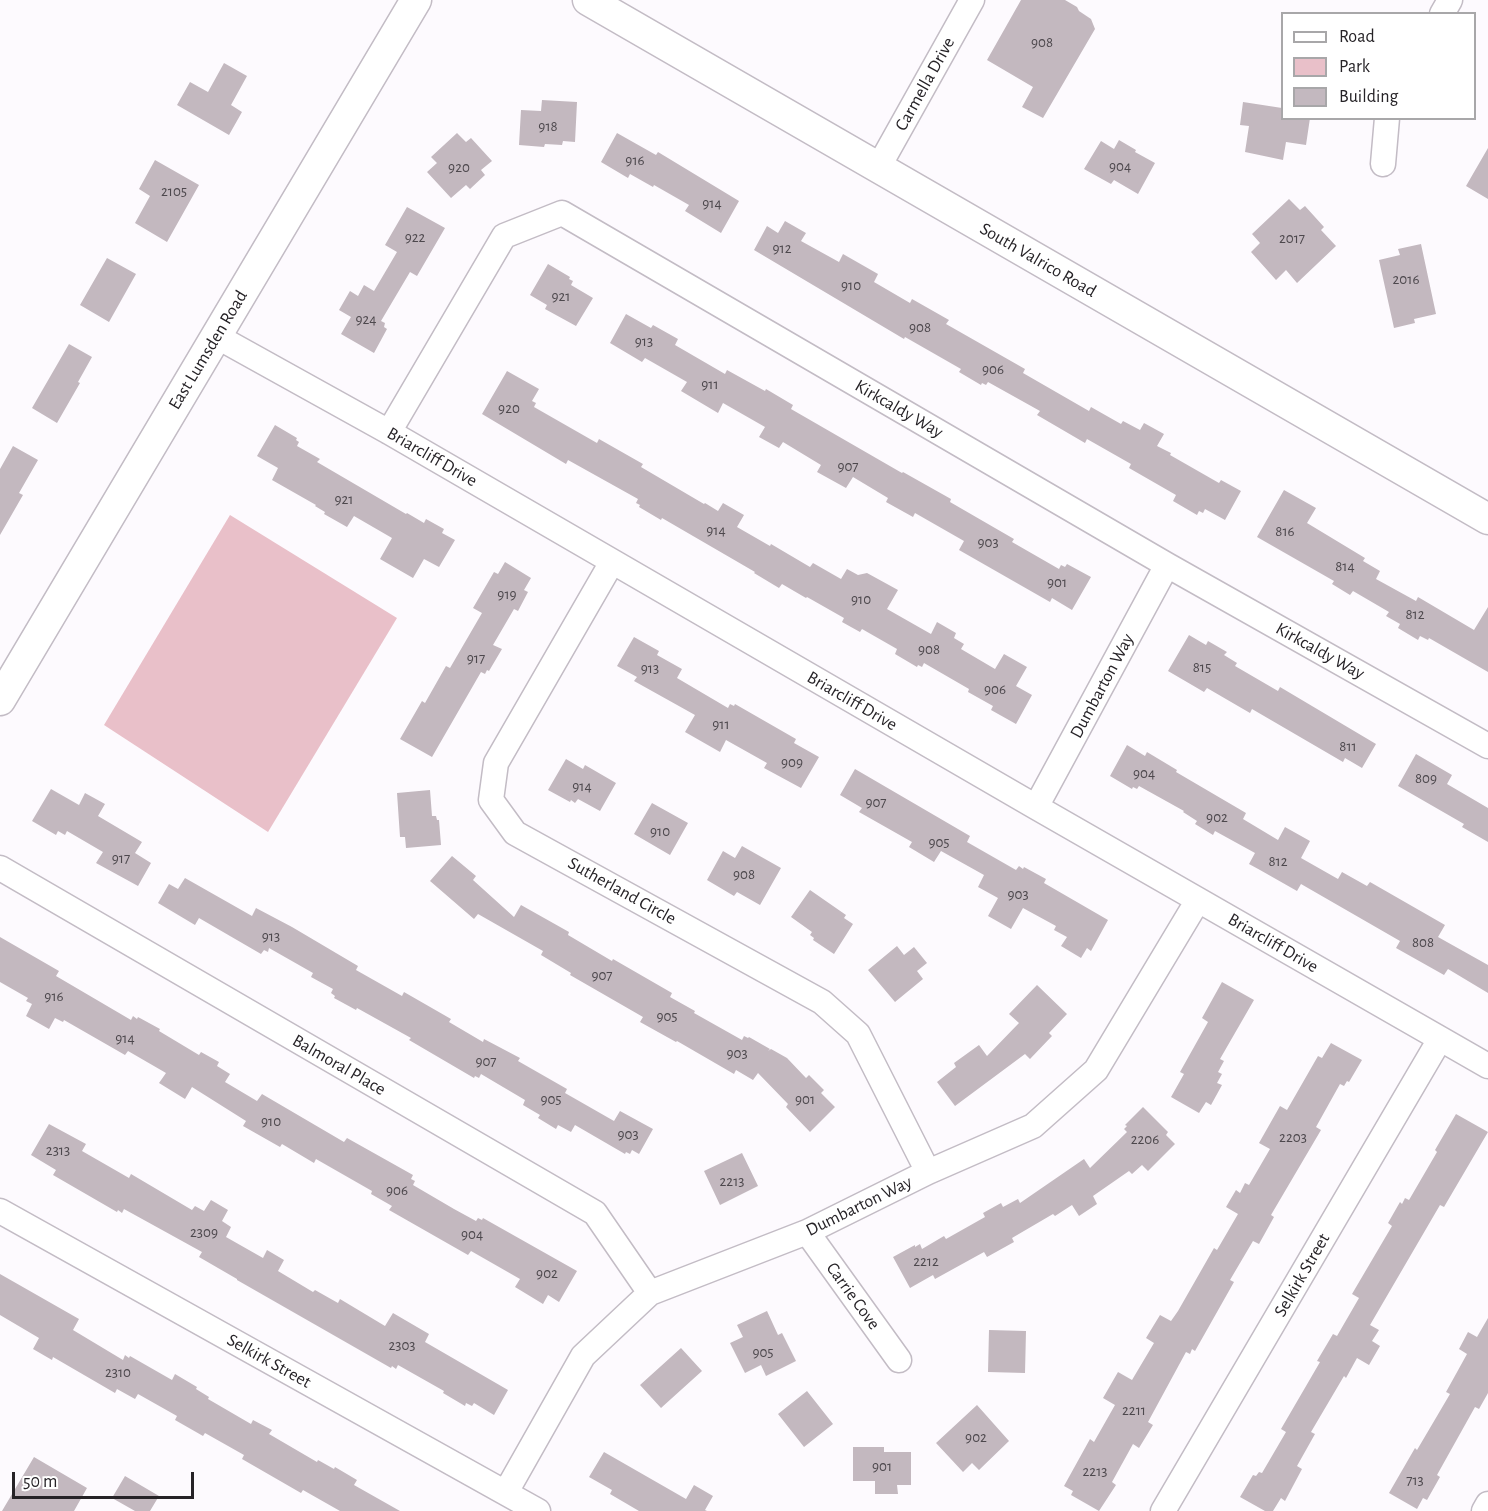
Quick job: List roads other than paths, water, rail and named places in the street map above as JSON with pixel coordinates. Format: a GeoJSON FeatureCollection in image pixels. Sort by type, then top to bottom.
{"type":"FeatureCollection","features":[{"type":"Feature","properties":{"kind":"street","name":"East Lumsden Road"},"geometry":{"type":"LineString","coordinates":[[0,700],[416,0]]}},
{"type":"Feature","properties":{"kind":"street","name":"South Valrico Road"},"geometry":{"type":"LineString","coordinates":[[588,0],[1488,519]]}},
{"type":"Feature","properties":{"kind":"street","name":"Carmella Drive"},"geometry":{"type":"LineString","coordinates":[[878,168],[972,0]]}},
{"type":"Feature","properties":{"kind":"street"},"geometry":{"type":"LineString","coordinates":[[1383,164],[1387,120]]}},
{"type":"Feature","properties":{"kind":"street","name":"Kirkcaldy Way"},"geometry":{"type":"LineString","coordinates":[[389,432],[504,236],[562,213],[1167,565],[1488,746]]}},
{"type":"Feature","properties":{"kind":"street","name":"Briarcliff Drive"},"geometry":{"type":"LineString","coordinates":[[216,336],[389,432],[1488,1066]]}},
{"type":"Feature","properties":{"kind":"street","name":"Sutherland Circle"},"geometry":{"type":"LineString","coordinates":[[612,562],[496,763],[491,800],[515,833],[822,1002],[858,1034],[928,1172]]}},
{"type":"Feature","properties":{"kind":"street","name":"Dumbarton Way"},"geometry":{"type":"LineString","coordinates":[[1036,807],[1167,565]]}},
{"type":"Feature","properties":{"kind":"street","name":"Balmoral Place"},"geometry":{"type":"LineString","coordinates":[[0,868],[595,1213],[650,1293]]}},
{"type":"Feature","properties":{"kind":"street","name":"Dumbarton Way"},"geometry":{"type":"LineString","coordinates":[[506,1492],[583,1356],[650,1293],[807,1232],[928,1172],[1033,1126],[1096,1070],[1198,900]]}},
{"type":"Feature","properties":{"kind":"street","name":"Selkirk Street"},"geometry":{"type":"LineString","coordinates":[[1163,1511],[1440,1039]]}},
{"type":"Feature","properties":{"kind":"street","name":"Selkirk Street"},"geometry":{"type":"LineString","coordinates":[[0,1211],[538,1511]]}},
{"type":"Feature","properties":{"kind":"street","name":"Carrie Cove"},"geometry":{"type":"LineString","coordinates":[[807,1232],[899,1360]]}},
{"type":"Feature","properties":{"kind":"street"},"geometry":{"type":"LineString","coordinates":[[1484,1511],[1488,1504]]}}]}
